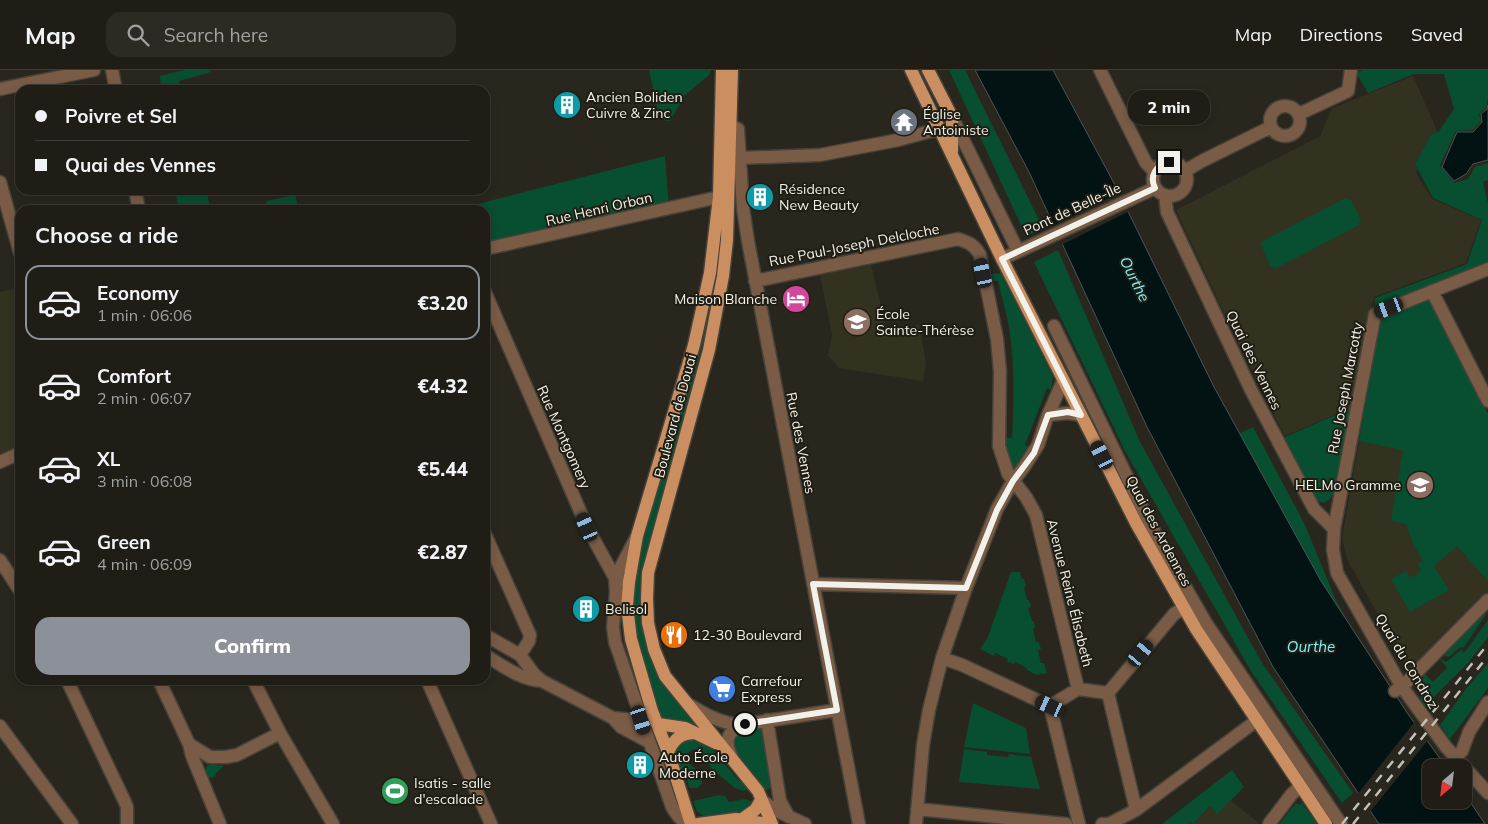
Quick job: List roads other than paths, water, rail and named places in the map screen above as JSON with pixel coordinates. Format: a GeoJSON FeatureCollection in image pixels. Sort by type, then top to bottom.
{"type":"FeatureCollection","features":[{"type":"Feature","properties":{"kind":"main road"},"geometry":{"type":"LineString","coordinates":[[719,197],[722,70]]}},
{"type":"Feature","properties":{"kind":"main road","name":"Rue des Vennes"},"geometry":{"type":"LineString","coordinates":[[732,70],[732,126]]}},
{"type":"Feature","properties":{"kind":"main road","name":"Quai des Ardennes"},"geometry":{"type":"LineString","coordinates":[[911,70],[1002,259],[1136,522],[1184,608],[1256,721],[1326,824]]}},
{"type":"Feature","properties":{"kind":"main road","name":"Quai des Ardennes"},"geometry":{"type":"LineString","coordinates":[[928,70],[952,118],[952,156]]}},
{"type":"Feature","properties":{"kind":"main road","name":"Boulevard de Douai"},"geometry":{"type":"LineString","coordinates":[[732,126],[728,240],[723,276],[708,350],[648,573],[648,623],[654,649],[665,676],[732,758],[760,796],[772,824]]}},
{"type":"Feature","properties":{"kind":"main road","name":"Boulevard de Douai"},"geometry":{"type":"LineString","coordinates":[[690,824],[631,639],[627,606],[637,536],[694,345],[710,273],[719,197]]}},
{"type":"Feature","properties":{"kind":"main road"},"geometry":{"type":"LineString","coordinates":[[658,724],[685,728],[722,747]]}},
{"type":"Feature","properties":{"kind":"main road"},"geometry":{"type":"LineString","coordinates":[[668,752],[671,745],[682,734],[696,733]]}},
{"type":"Feature","properties":{"kind":"main road"},"geometry":{"type":"LineString","coordinates":[[741,820],[754,810],[760,796]]}},
{"type":"Feature","properties":{"kind":"main road"},"geometry":{"type":"LineString","coordinates":[[698,824],[741,820],[769,824]]}},
{"type":"Feature","properties":{"kind":"street"},"geometry":{"type":"LineString","coordinates":[[20,85],[94,70]]}},
{"type":"Feature","properties":{"kind":"street"},"geometry":{"type":"LineString","coordinates":[[112,70],[115,85]]}},
{"type":"Feature","properties":{"kind":"street"},"geometry":{"type":"LineString","coordinates":[[1100,70],[1146,163],[1154,171],[1160,165],[1169,162],[1178,164],[1185,171],[1187,181],[1184,188],[1178,194],[1160,192]]}},
{"type":"Feature","properties":{"kind":"street"},"geometry":{"type":"LineString","coordinates":[[1299,114],[1348,91],[1352,70]]}},
{"type":"Feature","properties":{"kind":"street"},"geometry":{"type":"LineString","coordinates":[[0,89],[15,86]]}},
{"type":"Feature","properties":{"kind":"street"},"geometry":{"type":"LineString","coordinates":[[1284,105],[1293,108],[1299,114],[1300,125],[1293,134],[1282,136],[1271,127],[1270,118],[1276,108],[1284,105]]}},
{"type":"Feature","properties":{"kind":"street","name":"Quai des Ardennes"},"geometry":{"type":"LineString","coordinates":[[952,118],[1018,251]]}},
{"type":"Feature","properties":{"kind":"street","name":"Rue des Vennes"},"geometry":{"type":"LineString","coordinates":[[732,126],[738,129],[745,225],[858,824]]}},
{"type":"Feature","properties":{"kind":"street"},"geometry":{"type":"LineString","coordinates":[[1185,171],[1271,127]]}},
{"type":"Feature","properties":{"kind":"street"},"geometry":{"type":"LineString","coordinates":[[739,158],[820,155],[898,140],[939,129]]}},
{"type":"Feature","properties":{"kind":"street","name":"Quai des Vennes"},"geometry":{"type":"LineString","coordinates":[[1154,171],[1152,178],[1160,192],[1167,212],[1251,390],[1314,509],[1334,529]]}},
{"type":"Feature","properties":{"kind":"street"},"geometry":{"type":"LineString","coordinates":[[0,182],[15,235]]}},
{"type":"Feature","properties":{"kind":"street","name":"Pont de Belle-Île"},"geometry":{"type":"LineString","coordinates":[[1002,259],[1143,193],[1160,192]]}},
{"type":"Feature","properties":{"kind":"street","name":"Rue Henri Orban"},"geometry":{"type":"LineString","coordinates":[[490,249],[719,197]]}},
{"type":"Feature","properties":{"kind":"street","name":"Rue Paul-Joseph Delcloche"},"geometry":{"type":"LineString","coordinates":[[755,281],[958,240]]}},
{"type":"Feature","properties":{"kind":"street","name":"Avenue Reine Élisabeth"},"geometry":{"type":"LineString","coordinates":[[958,240],[968,242],[977,249],[980,255],[997,339],[1000,370],[999,446],[1008,474],[1026,497],[1036,516],[1078,689]]}},
{"type":"Feature","properties":{"kind":"street","name":"Rue Joseph Marcotty"},"geometry":{"type":"LineString","coordinates":[[1334,529],[1375,314],[1488,269]]}},
{"type":"Feature","properties":{"kind":"street"},"geometry":{"type":"LineString","coordinates":[[1432,291],[1488,401]]}},
{"type":"Feature","properties":{"kind":"street","name":"Rue Montgomery"},"geometry":{"type":"LineString","coordinates":[[490,304],[587,527],[615,578]]}},
{"type":"Feature","properties":{"kind":"street","name":"Quai des Ardennes"},"geometry":{"type":"LineString","coordinates":[[1054,326],[1145,514],[1173,566],[1206,623],[1341,824]]}},
{"type":"Feature","properties":{"kind":"street"},"geometry":{"type":"LineString","coordinates":[[916,824],[923,745],[929,710],[942,658],[966,588],[997,510],[1013,481],[1034,453],[1048,415],[1064,381]]}},
{"type":"Feature","properties":{"kind":"street"},"geometry":{"type":"LineString","coordinates":[[1048,415],[1068,412],[1081,415]]}},
{"type":"Feature","properties":{"kind":"street"},"geometry":{"type":"LineString","coordinates":[[0,462],[15,455]]}},
{"type":"Feature","properties":{"kind":"street","name":"Quai du Condroz"},"geometry":{"type":"LineString","coordinates":[[1334,529],[1337,573],[1399,689],[1455,758],[1488,793]]}},
{"type":"Feature","properties":{"kind":"street","name":"Boulevard de Douai"},"geometry":{"type":"LineString","coordinates":[[637,536],[615,578],[616,592],[613,627],[615,642],[672,808]]}},
{"type":"Feature","properties":{"kind":"street"},"geometry":{"type":"LineString","coordinates":[[490,545],[530,636],[520,655]]}},
{"type":"Feature","properties":{"kind":"street"},"geometry":{"type":"LineString","coordinates":[[0,560],[15,583]]}},
{"type":"Feature","properties":{"kind":"street"},"geometry":{"type":"LineString","coordinates":[[615,578],[629,582]]}},
{"type":"Feature","properties":{"kind":"street"},"geometry":{"type":"LineString","coordinates":[[813,584],[966,588]]}},
{"type":"Feature","properties":{"kind":"street"},"geometry":{"type":"LineString","coordinates":[[1399,689],[1488,600]]}},
{"type":"Feature","properties":{"kind":"street"},"geometry":{"type":"LineString","coordinates":[[1136,810],[1108,693],[1174,614],[1184,608]]}},
{"type":"Feature","properties":{"kind":"street"},"geometry":{"type":"LineString","coordinates":[[490,638],[520,655],[534,674],[542,681],[613,718],[621,727],[648,742]]}},
{"type":"Feature","properties":{"kind":"street"},"geometry":{"type":"LineString","coordinates":[[490,658],[523,677],[542,681]]}},
{"type":"Feature","properties":{"kind":"street"},"geometry":{"type":"LineString","coordinates":[[942,658],[962,665],[1050,706],[1078,824]]}},
{"type":"Feature","properties":{"kind":"street"},"geometry":{"type":"LineString","coordinates":[[69,685],[127,807],[127,824]]}},
{"type":"Feature","properties":{"kind":"street"},"geometry":{"type":"LineString","coordinates":[[161,685],[189,744],[220,824]]}},
{"type":"Feature","properties":{"kind":"street"},"geometry":{"type":"LineString","coordinates":[[256,685],[280,733],[333,824]]}},
{"type":"Feature","properties":{"kind":"street"},"geometry":{"type":"LineString","coordinates":[[429,685],[491,824]]}},
{"type":"Feature","properties":{"kind":"street","name":"Avenue Reine Élisabeth"},"geometry":{"type":"LineString","coordinates":[[1050,706],[1078,689],[1108,693]]}},
{"type":"Feature","properties":{"kind":"street"},"geometry":{"type":"LineString","coordinates":[[1455,758],[1462,751],[1469,732],[1488,702]]}},
{"type":"Feature","properties":{"kind":"street","name":"Boulevard de Douai"},"geometry":{"type":"LineString","coordinates":[[686,703],[713,718],[740,725]]}},
{"type":"Feature","properties":{"kind":"street"},"geometry":{"type":"LineString","coordinates":[[732,758],[728,748],[728,738],[732,731],[740,725],[837,710]]}},
{"type":"Feature","properties":{"kind":"street"},"geometry":{"type":"LineString","coordinates":[[613,718],[641,720],[658,724]]}},
{"type":"Feature","properties":{"kind":"street"},"geometry":{"type":"LineString","coordinates":[[767,720],[777,784],[782,806],[789,817]]}},
{"type":"Feature","properties":{"kind":"street"},"geometry":{"type":"LineString","coordinates":[[1102,824],[1109,824],[1136,810],[1256,721]]}},
{"type":"Feature","properties":{"kind":"street"},"geometry":{"type":"LineString","coordinates":[[0,726],[72,824]]}},
{"type":"Feature","properties":{"kind":"street"},"geometry":{"type":"LineString","coordinates":[[189,744],[210,756],[226,757],[237,755],[280,733]]}},
{"type":"Feature","properties":{"kind":"street"},"geometry":{"type":"LineString","coordinates":[[200,774],[203,764],[210,756]]}},
{"type":"Feature","properties":{"kind":"street"},"geometry":{"type":"LineString","coordinates":[[760,796],[768,794],[777,784]]}},
{"type":"Feature","properties":{"kind":"street"},"geometry":{"type":"LineString","coordinates":[[1269,824],[1300,786]]}},
{"type":"Feature","properties":{"kind":"street"},"geometry":{"type":"LineString","coordinates":[[760,796],[789,817],[805,824]]}},
{"type":"Feature","properties":{"kind":"street"},"geometry":{"type":"LineString","coordinates":[[670,824],[672,808]]}},
{"type":"Feature","properties":{"kind":"street"},"geometry":{"type":"LineString","coordinates":[[672,808],[678,817],[690,824]]}},
{"type":"Feature","properties":{"kind":"street"},"geometry":{"type":"LineString","coordinates":[[917,809],[1066,824]]}},
{"type":"Feature","properties":{"kind":"water","name":"Ourthe"},"geometry":{"type":"Polygon","coordinates":[[[975,70],[1053,70],[1115,185],[1214,387],[1321,581],[1408,714],[1440,759],[1422,759],[1422,809],[1472,809],[1472,805],[1485,824],[1379,824],[1273,667],[1147,427],[1029,172],[975,70]]]}},
{"type":"Feature","properties":{"kind":"water"},"geometry":{"type":"Polygon","coordinates":[[[1488,105],[1488,160],[1473,164],[1466,174],[1454,181],[1442,167],[1457,132],[1473,132],[1482,122],[1481,114],[1487,109],[1488,105]]]}},
{"type":"Feature","properties":{"kind":"railway"},"geometry":{"type":"LineString","coordinates":[[1342,824],[1488,644]]}},
{"type":"Feature","properties":{"kind":"railway"},"geometry":{"type":"LineString","coordinates":[[1353,824],[1488,656]]}},
{"type":"Feature","properties":{"kind":"place","name":"Ancien Boliden Cuivre & Zinc"},"geometry":{"type":"Point","coordinates":[567,105]}},
{"type":"Feature","properties":{"kind":"place","name":"Église Antoiniste"},"geometry":{"type":"Point","coordinates":[904,122]}},
{"type":"Feature","properties":{"kind":"place","name":"Résidence New Beauty"},"geometry":{"type":"Point","coordinates":[760,197]}},
{"type":"Feature","properties":{"kind":"place","name":"Maison Blanche"},"geometry":{"type":"Point","coordinates":[796,299]}},
{"type":"Feature","properties":{"kind":"place","name":"École Sainte-Thérèse"},"geometry":{"type":"Point","coordinates":[857,322]}},
{"type":"Feature","properties":{"kind":"place","name":"HELMo Gramme"},"geometry":{"type":"Point","coordinates":[1420,485]}},
{"type":"Feature","properties":{"kind":"place","name":"Belisol"},"geometry":{"type":"Point","coordinates":[586,609]}},
{"type":"Feature","properties":{"kind":"place","name":"12-30 Boulevard"},"geometry":{"type":"Point","coordinates":[674,635]}},
{"type":"Feature","properties":{"kind":"place","name":"Carrefour Express"},"geometry":{"type":"Point","coordinates":[722,689]}},
{"type":"Feature","properties":{"kind":"place","name":"Auto École Moderne"},"geometry":{"type":"Point","coordinates":[640,765]}},
{"type":"Feature","properties":{"kind":"place","name":"Isatis - salle d'escalade"},"geometry":{"type":"Point","coordinates":[395,791]}}]}
